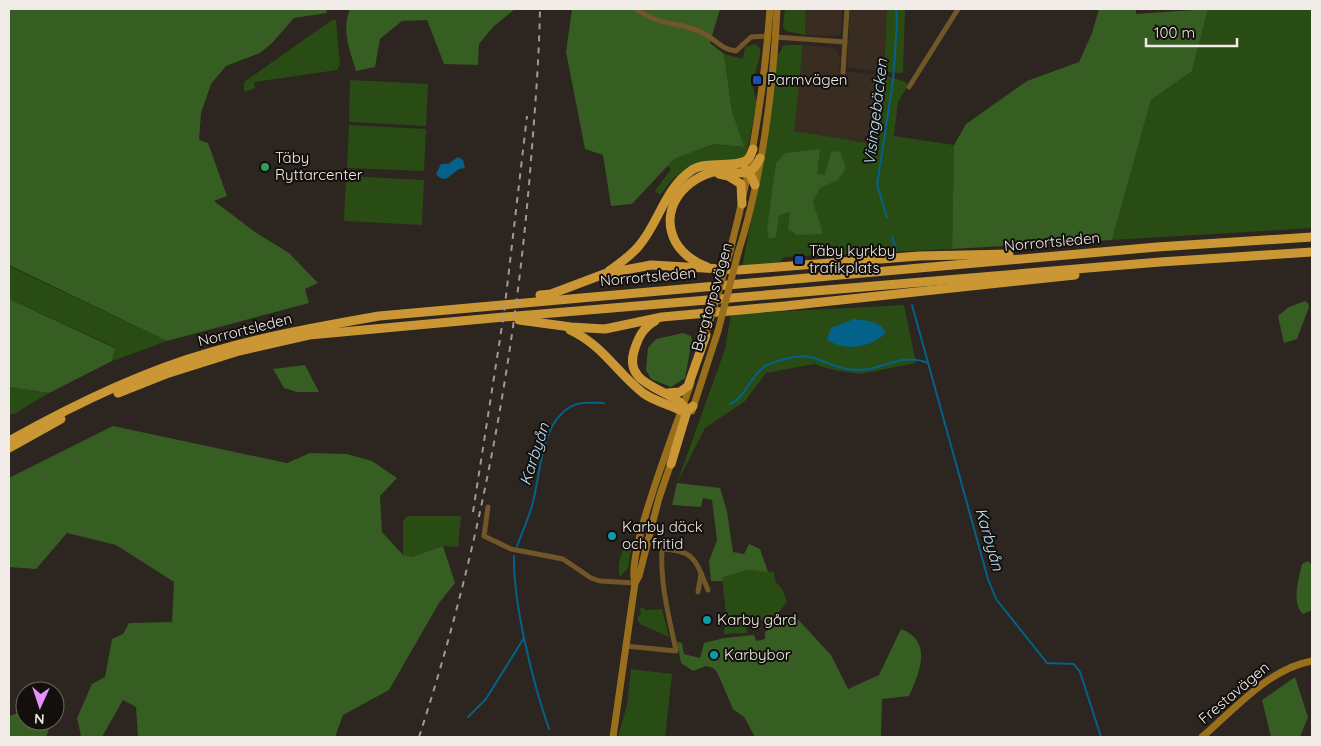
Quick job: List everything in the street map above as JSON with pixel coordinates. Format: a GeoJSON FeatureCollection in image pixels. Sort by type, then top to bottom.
{"type":"FeatureCollection","features":[{"type":"Feature","properties":{"kind":"highway"},"geometry":{"type":"LineString","coordinates":[[604,274],[638,246],[671,189],[683,177],[695,168],[726,163],[741,163],[748,159],[754,149]]}},
{"type":"Feature","properties":{"kind":"highway"},"geometry":{"type":"LineString","coordinates":[[717,269],[690,259],[678,247],[670,218],[675,200],[684,187],[706,174],[718,170],[749,172],[755,168],[760,158]]}},
{"type":"Feature","properties":{"kind":"highway"},"geometry":{"type":"LineString","coordinates":[[726,163],[741,166],[749,172],[755,185]]}},
{"type":"Feature","properties":{"kind":"highway"},"geometry":{"type":"LineString","coordinates":[[706,174],[716,173],[728,176],[741,184],[742,204]]}},
{"type":"Feature","properties":{"kind":"highway","name":"Norrortsleden"},"geometry":{"type":"LineString","coordinates":[[9,441],[98,395],[175,364],[211,352],[302,330],[379,316],[666,289],[1157,247],[1312,237]]}},
{"type":"Feature","properties":{"kind":"highway"},"geometry":{"type":"LineString","coordinates":[[379,316],[551,294],[604,274],[651,265],[717,269],[772,268],[919,256],[1001,255],[1109,246],[1157,247]]}},
{"type":"Feature","properties":{"kind":"highway","name":"Norrortsleden"},"geometry":{"type":"LineString","coordinates":[[9,448],[66,416],[166,374],[239,351],[310,335],[1160,262],[1312,252]]}},
{"type":"Feature","properties":{"kind":"highway"},"geometry":{"type":"LineString","coordinates":[[454,322],[525,320],[560,326],[604,328],[662,317],[909,294],[1110,271],[1160,262]]}},
{"type":"Feature","properties":{"kind":"highway"},"geometry":{"type":"LineString","coordinates":[[662,317],[649,324],[639,336],[632,355],[635,368],[641,378],[657,390],[679,400],[687,408]]}},
{"type":"Feature","properties":{"kind":"highway"},"geometry":{"type":"LineString","coordinates":[[560,326],[584,337],[606,354],[645,394],[687,408]]}},
{"type":"Feature","properties":{"kind":"highway"},"geometry":{"type":"LineString","coordinates":[[657,390],[673,394],[680,392],[688,386],[707,331]]}},
{"type":"Feature","properties":{"kind":"highway"},"geometry":{"type":"LineString","coordinates":[[671,464],[687,408]]}},
{"type":"Feature","properties":{"kind":"main road","name":"Bergtorpsvägen"},"geometry":{"type":"LineString","coordinates":[[635,583],[633,577],[636,559],[652,495],[718,331],[755,185],[760,158],[772,36],[770,9]]}},
{"type":"Feature","properties":{"kind":"main road","name":"Bergtorpsvägen"},"geometry":{"type":"LineString","coordinates":[[687,408],[742,204],[754,149],[777,9]]}},
{"type":"Feature","properties":{"kind":"main road","name":"Bergtorpsvägen"},"geometry":{"type":"LineString","coordinates":[[613,737],[635,583],[639,576],[659,498],[671,464]]}},
{"type":"Feature","properties":{"kind":"main road","name":"Frestavägen"},"geometry":{"type":"LineString","coordinates":[[1202,737],[1277,674],[1302,663],[1312,661]]}},
{"type":"Feature","properties":{"kind":"street"},"geometry":{"type":"LineString","coordinates":[[637,9],[658,22],[700,31],[715,40],[726,50],[736,51],[751,37],[772,36],[845,42]]}},
{"type":"Feature","properties":{"kind":"street"},"geometry":{"type":"LineString","coordinates":[[843,72],[847,9]]}},
{"type":"Feature","properties":{"kind":"street"},"geometry":{"type":"LineString","coordinates":[[909,87],[958,9]]}},
{"type":"Feature","properties":{"kind":"street"},"geometry":{"type":"LineString","coordinates":[[488,507],[484,536],[511,549],[563,559],[592,578],[635,583]]}},
{"type":"Feature","properties":{"kind":"street"},"geometry":{"type":"LineString","coordinates":[[625,646],[676,651],[660,574],[662,549],[675,550],[691,555],[708,590]]}},
{"type":"Feature","properties":{"kind":"street"},"geometry":{"type":"LineString","coordinates":[[698,592],[701,574]]}},
{"type":"Feature","properties":{"kind":"shaded area"},"geometry":{"type":"Polygon","coordinates":[[[806,9],[842,9],[841,32],[837,36],[805,35],[806,9]]]}},
{"type":"Feature","properties":{"kind":"shaded area"},"geometry":{"type":"Polygon","coordinates":[[[850,9],[887,9],[884,72],[847,67],[850,9]]]}},
{"type":"Feature","properties":{"kind":"shaded area"},"geometry":{"type":"Polygon","coordinates":[[[803,45],[835,48],[841,59],[838,71],[883,75],[875,144],[793,131],[803,45]]]}},
{"type":"Feature","properties":{"kind":"green space"},"geometry":{"type":"Polygon","coordinates":[[[9,9],[326,9],[327,13],[294,18],[272,43],[260,53],[226,66],[211,84],[201,113],[199,140],[208,143],[227,196],[214,201],[255,232],[289,253],[318,283],[305,289],[309,303],[167,341],[9,265],[9,9]]]}},
{"type":"Feature","properties":{"kind":"green space"},"geometry":{"type":"Polygon","coordinates":[[[350,9],[515,9],[493,27],[479,44],[478,65],[444,64],[427,20],[402,21],[380,39],[375,67],[356,71],[346,32],[347,17],[350,9]]]}},
{"type":"Feature","properties":{"kind":"green space"},"geometry":{"type":"Polygon","coordinates":[[[572,9],[720,9],[710,43],[724,54],[732,111],[744,147],[714,144],[674,159],[632,204],[611,206],[603,155],[585,149],[566,52],[572,9]]]}},
{"type":"Feature","properties":{"kind":"green space"},"geometry":{"type":"Polygon","coordinates":[[[785,9],[806,9],[805,35],[786,31],[783,27],[785,9]]]}},
{"type":"Feature","properties":{"kind":"green space"},"geometry":{"type":"Polygon","coordinates":[[[887,9],[905,9],[903,73],[884,72],[887,9]]]}},
{"type":"Feature","properties":{"kind":"green space"},"geometry":{"type":"Polygon","coordinates":[[[1099,9],[1136,9],[1136,14],[1208,9],[1192,71],[1151,100],[1112,240],[952,249],[954,145],[966,124],[1027,81],[1079,62],[1092,33],[1099,9]]]}},
{"type":"Feature","properties":{"kind":"green space"},"geometry":{"type":"Polygon","coordinates":[[[1208,9],[1312,9],[1312,228],[1112,240],[1151,100],[1192,71],[1208,9]]]}},
{"type":"Feature","properties":{"kind":"green space"},"geometry":{"type":"Polygon","coordinates":[[[332,20],[336,20],[340,64],[337,70],[254,82],[255,88],[244,92],[244,82],[332,20]]]}},
{"type":"Feature","properties":{"kind":"green space"},"geometry":{"type":"Polygon","coordinates":[[[755,44],[760,48],[760,56],[752,84],[757,102],[746,156],[741,160],[683,172],[672,180],[660,195],[655,191],[671,169],[668,166],[674,159],[714,144],[743,147],[732,111],[724,54],[743,59],[745,47],[755,44]]]}},
{"type":"Feature","properties":{"kind":"green space"},"geometry":{"type":"Polygon","coordinates":[[[803,45],[794,131],[874,144],[883,75],[906,82],[907,87],[898,102],[894,136],[954,145],[952,249],[784,257],[780,262],[767,266],[742,268],[765,148],[777,53],[780,53],[783,46],[803,45]]]}},
{"type":"Feature","properties":{"kind":"green space"},"geometry":{"type":"Polygon","coordinates":[[[350,80],[428,84],[426,126],[349,122],[350,80]]]}},
{"type":"Feature","properties":{"kind":"green space"},"geometry":{"type":"Polygon","coordinates":[[[349,125],[426,129],[424,171],[347,168],[349,125]]]}},
{"type":"Feature","properties":{"kind":"green space"},"geometry":{"type":"Polygon","coordinates":[[[820,149],[817,174],[825,175],[831,152],[840,151],[846,168],[838,180],[820,188],[813,201],[822,234],[797,235],[788,229],[790,212],[779,215],[776,237],[769,239],[767,228],[776,163],[785,153],[820,149]]]}},
{"type":"Feature","properties":{"kind":"green space"},"geometry":{"type":"Polygon","coordinates":[[[346,176],[424,180],[422,225],[344,221],[346,176]]]}},
{"type":"Feature","properties":{"kind":"green space"},"geometry":{"type":"Polygon","coordinates":[[[9,266],[167,341],[112,361],[115,347],[9,299],[9,266]]]}},
{"type":"Feature","properties":{"kind":"green space"},"geometry":{"type":"Polygon","coordinates":[[[9,299],[115,348],[112,361],[49,393],[9,387],[9,299]]]}},
{"type":"Feature","properties":{"kind":"green space"},"geometry":{"type":"Polygon","coordinates":[[[1305,301],[1309,307],[1297,339],[1284,343],[1278,316],[1289,307],[1305,301]]]}},
{"type":"Feature","properties":{"kind":"green space"},"geometry":{"type":"Polygon","coordinates":[[[904,305],[916,363],[861,374],[833,370],[814,364],[766,373],[745,401],[705,428],[677,483],[725,349],[731,314],[904,305]]]}},
{"type":"Feature","properties":{"kind":"green space"},"geometry":{"type":"Polygon","coordinates":[[[683,333],[691,336],[692,340],[685,378],[671,387],[651,379],[646,370],[648,348],[656,339],[683,333]]]}},
{"type":"Feature","properties":{"kind":"green space"},"geometry":{"type":"Polygon","coordinates":[[[305,365],[319,392],[297,392],[284,388],[273,369],[305,365]]]}},
{"type":"Feature","properties":{"kind":"green space"},"geometry":{"type":"Polygon","coordinates":[[[9,387],[49,393],[14,414],[9,414],[9,387]]]}},
{"type":"Feature","properties":{"kind":"green space"},"geometry":{"type":"Polygon","coordinates":[[[113,426],[287,463],[310,453],[347,454],[372,461],[397,478],[380,496],[382,532],[403,555],[412,557],[443,546],[455,583],[439,603],[389,690],[343,715],[335,737],[138,737],[136,707],[123,700],[102,737],[81,736],[77,718],[92,684],[105,677],[112,639],[123,634],[129,623],[172,622],[174,582],[116,545],[67,533],[36,569],[9,567],[9,478],[113,426]]]}},
{"type":"Feature","properties":{"kind":"green space"},"geometry":{"type":"Polygon","coordinates":[[[677,483],[720,488],[727,511],[733,552],[744,554],[749,544],[760,549],[768,572],[748,570],[723,577],[722,581],[711,581],[709,561],[717,540],[712,500],[703,498],[701,507],[672,505],[677,483]]]}},
{"type":"Feature","properties":{"kind":"green space"},"geometry":{"type":"Polygon","coordinates":[[[407,516],[461,516],[458,547],[443,546],[412,557],[403,555],[403,521],[407,516]]]}},
{"type":"Feature","properties":{"kind":"green space"},"geometry":{"type":"Polygon","coordinates":[[[632,543],[628,568],[620,577],[619,564],[621,555],[627,544],[632,543]]]}},
{"type":"Feature","properties":{"kind":"green space"},"geometry":{"type":"Polygon","coordinates":[[[1308,561],[1312,565],[1312,610],[1303,614],[1297,604],[1297,590],[1302,564],[1308,561]]]}},
{"type":"Feature","properties":{"kind":"green space"},"geometry":{"type":"Polygon","coordinates":[[[748,570],[774,572],[775,581],[782,589],[787,602],[775,617],[771,630],[767,631],[765,622],[750,615],[745,618],[747,633],[724,634],[726,613],[722,577],[748,570]]]}},
{"type":"Feature","properties":{"kind":"green space"},"geometry":{"type":"Polygon","coordinates":[[[640,608],[645,610],[662,609],[669,637],[640,624],[637,618],[641,613],[640,608]]]}},
{"type":"Feature","properties":{"kind":"green space"},"geometry":{"type":"Polygon","coordinates":[[[794,615],[831,655],[848,689],[879,675],[901,629],[911,634],[917,641],[921,658],[917,677],[909,696],[882,699],[881,737],[755,737],[744,717],[733,709],[717,672],[713,668],[706,666],[693,671],[681,663],[677,642],[682,643],[684,654],[700,658],[704,643],[724,638],[754,635],[756,641],[765,639],[765,632],[794,615]]]}},
{"type":"Feature","properties":{"kind":"green space"},"geometry":{"type":"Polygon","coordinates":[[[631,669],[672,674],[665,737],[618,737],[627,705],[631,669]]]}},
{"type":"Feature","properties":{"kind":"green space"},"geometry":{"type":"Polygon","coordinates":[[[1295,677],[1308,717],[1300,737],[1271,737],[1262,700],[1295,677]]]}},
{"type":"Feature","properties":{"kind":"green space"},"geometry":{"type":"Polygon","coordinates":[[[15,714],[15,731],[48,731],[46,737],[9,737],[9,716],[15,714]]]}},
{"type":"Feature","properties":{"kind":"water"},"geometry":{"type":"Polygon","coordinates":[[[458,157],[463,160],[465,168],[459,169],[446,179],[440,178],[436,174],[441,164],[448,164],[458,157]]]}},
{"type":"Feature","properties":{"kind":"water"},"geometry":{"type":"Polygon","coordinates":[[[854,319],[876,323],[886,333],[872,342],[857,347],[842,346],[827,340],[831,328],[854,319]]]}},
{"type":"Feature","properties":{"kind":"waterway","name":"Visingebäcken"},"geometry":{"type":"LineString","coordinates":[[887,217],[877,185],[893,81],[897,24],[896,9]]}},
{"type":"Feature","properties":{"kind":"waterway","name":"Visingebäcken"},"geometry":{"type":"LineString","coordinates":[[892,236],[896,250]]}},
{"type":"Feature","properties":{"kind":"waterway","name":"Karbyån"},"geometry":{"type":"LineString","coordinates":[[912,305],[988,579],[996,599],[1047,663],[1074,664],[1080,672],[1101,737]]}},
{"type":"Feature","properties":{"kind":"waterway"},"geometry":{"type":"LineString","coordinates":[[730,404],[741,396],[753,378],[763,368],[769,364],[789,358],[810,357],[852,370],[869,369],[905,360],[928,363]]}},
{"type":"Feature","properties":{"kind":"waterway","name":"Karbyån"},"geometry":{"type":"LineString","coordinates":[[517,546],[532,506],[543,452],[552,426],[560,415],[574,405],[604,403]]}},
{"type":"Feature","properties":{"kind":"waterway"},"geometry":{"type":"LineString","coordinates":[[514,556],[520,620],[549,729]]}},
{"type":"Feature","properties":{"kind":"waterway"},"geometry":{"type":"LineString","coordinates":[[468,717],[486,699],[524,638]]}},
{"type":"Feature","properties":{"kind":"railway"},"geometry":{"type":"LineString","coordinates":[[419,737],[441,667],[460,596],[492,452],[505,379],[516,307],[531,160],[540,9]]}},
{"type":"Feature","properties":{"kind":"railway"},"geometry":{"type":"LineString","coordinates":[[473,512],[504,313],[527,116]]}},
{"type":"Feature","properties":{"kind":"place","name":"Parmvägen"},"geometry":{"type":"Point","coordinates":[757,80]}},
{"type":"Feature","properties":{"kind":"place","name":"Täby Ryttarcenter"},"geometry":{"type":"Point","coordinates":[265,167]}},
{"type":"Feature","properties":{"kind":"place","name":"Täby kyrkby trafikplats"},"geometry":{"type":"Point","coordinates":[799,260]}},
{"type":"Feature","properties":{"kind":"place","name":"Karby däck och fritid"},"geometry":{"type":"Point","coordinates":[612,536]}},
{"type":"Feature","properties":{"kind":"place","name":"Karby gård"},"geometry":{"type":"Point","coordinates":[707,620]}},
{"type":"Feature","properties":{"kind":"place","name":"Karbybor"},"geometry":{"type":"Point","coordinates":[714,655]}}]}
